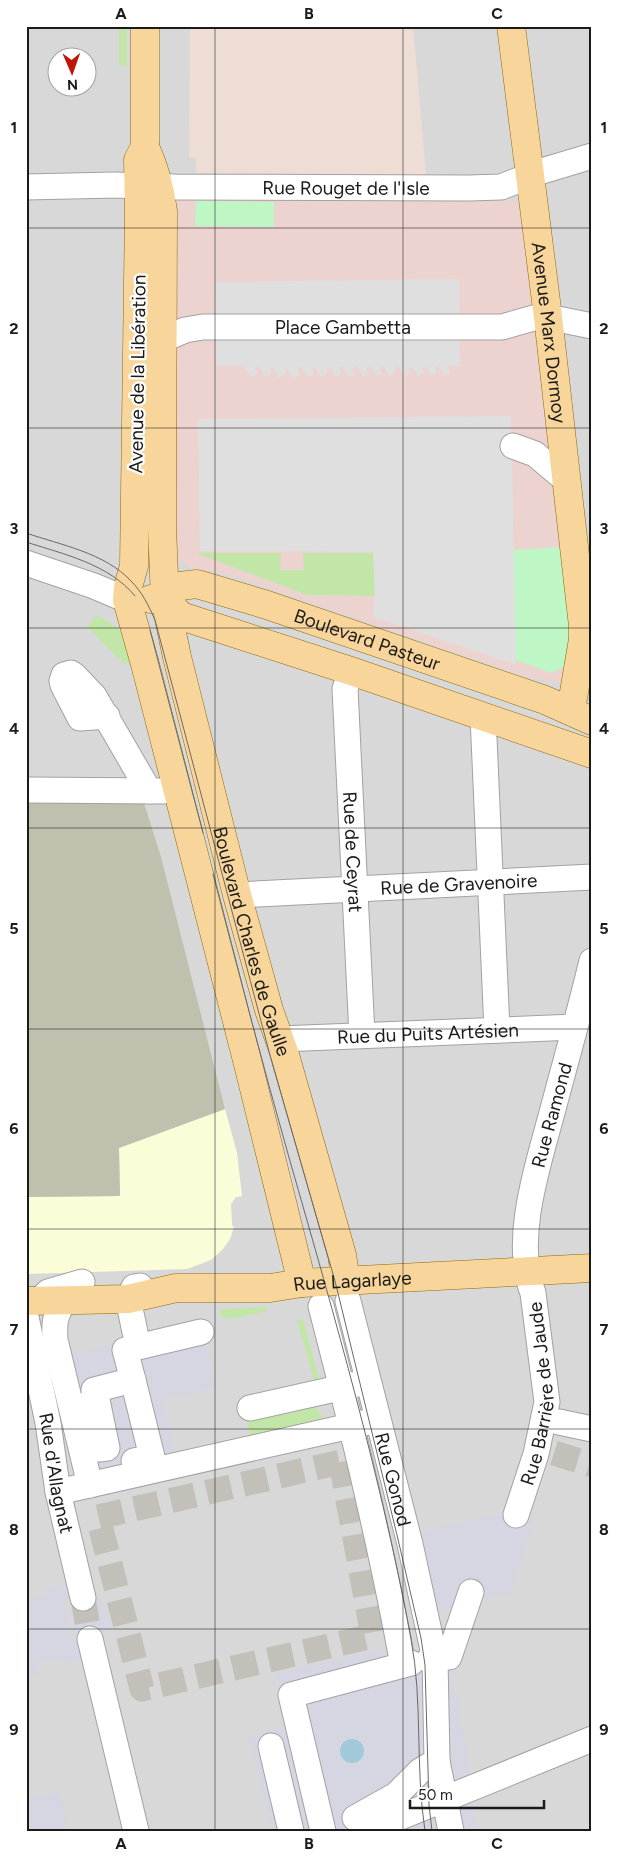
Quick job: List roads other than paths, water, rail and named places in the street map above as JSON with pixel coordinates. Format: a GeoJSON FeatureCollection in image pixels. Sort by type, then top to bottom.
{"type":"FeatureCollection","features":[{"type":"Feature","properties":{"kind":"main road","name":"Avenue de la Libération"},"geometry":{"type":"LineString","coordinates":[[145,26],[144,147],[138,160],[149,186],[163,211],[151,340],[135,437],[134,566],[128,587],[146,600],[162,527],[151,340]]}},
{"type":"Feature","properties":{"kind":"main road","name":"Avenue Marx Dormoy"},"geometry":{"type":"LineString","coordinates":[[511,26],[531,176],[587,650],[581,716]]}},
{"type":"Feature","properties":{"kind":"main road","name":"Boulevard Pasteur"},"geometry":{"type":"LineString","coordinates":[[146,600],[180,586],[197,584],[267,605],[426,659],[545,700],[581,716]]}},
{"type":"Feature","properties":{"kind":"main road","name":"Boulevard Pasteur"},"geometry":{"type":"LineString","coordinates":[[146,600],[181,616],[351,670],[592,754]]}},
{"type":"Feature","properties":{"kind":"main road","name":"Boulevard Charles de Gaulle"},"geometry":{"type":"LineString","coordinates":[[146,600],[145,664],[302,1283]]}},
{"type":"Feature","properties":{"kind":"main road","name":"Boulevard Charles de Gaulle"},"geometry":{"type":"LineString","coordinates":[[146,600],[177,657],[237,895],[342,1255],[347,1291]]}},
{"type":"Feature","properties":{"kind":"main road","name":"Boulevard Pasteur"},"geometry":{"type":"LineString","coordinates":[[351,670],[374,667],[396,672],[550,719],[581,716]]}},
{"type":"Feature","properties":{"kind":"main road","name":"Rue Lagarlaye"},"geometry":{"type":"LineString","coordinates":[[41,1300],[168,1285],[270,1288],[302,1283],[347,1291],[528,1272],[592,1268]]}},
{"type":"Feature","properties":{"kind":"main road","name":"Rue Lagarlaye"},"geometry":{"type":"LineString","coordinates":[[41,1300],[128,1299],[168,1285]]}},
{"type":"Feature","properties":{"kind":"street","name":"Rue Rouget de l'Isle"},"geometry":{"type":"LineString","coordinates":[[26,187],[501,187],[542,171],[592,156]]}},
{"type":"Feature","properties":{"kind":"street","name":"Place Gambetta"},"geometry":{"type":"LineString","coordinates":[[151,340],[202,327],[502,327],[537,317],[548,317]]}},
{"type":"Feature","properties":{"kind":"street"},"geometry":{"type":"LineString","coordinates":[[548,317],[592,326]]}},
{"type":"Feature","properties":{"kind":"street"},"geometry":{"type":"LineString","coordinates":[[513,446],[535,454],[567,481]]}},
{"type":"Feature","properties":{"kind":"street"},"geometry":{"type":"LineString","coordinates":[[26,563],[94,586],[146,600]]}},
{"type":"Feature","properties":{"kind":"street"},"geometry":{"type":"LineString","coordinates":[[26,580],[94,601],[146,600]]}},
{"type":"Feature","properties":{"kind":"street","name":"Rue de Ceyrat"},"geometry":{"type":"LineString","coordinates":[[351,670],[345,689],[362,1035]]}},
{"type":"Feature","properties":{"kind":"street"},"geometry":{"type":"LineString","coordinates":[[107,716],[149,791]]}},
{"type":"Feature","properties":{"kind":"street"},"geometry":{"type":"LineString","coordinates":[[483,716],[497,1030]]}},
{"type":"Feature","properties":{"kind":"street"},"geometry":{"type":"LineString","coordinates":[[26,790],[178,792]]}},
{"type":"Feature","properties":{"kind":"street","name":"Rue de Gravenoire"},"geometry":{"type":"LineString","coordinates":[[237,895],[592,877]]}},
{"type":"Feature","properties":{"kind":"street","name":"Rue Ramond"},"geometry":{"type":"LineString","coordinates":[[528,1272],[525,1253],[529,1200],[592,961]]}},
{"type":"Feature","properties":{"kind":"street","name":"Rue du Puits Artésien"},"geometry":{"type":"LineString","coordinates":[[280,1039],[575,1027]]}},
{"type":"Feature","properties":{"kind":"street","name":"Rue Barrière de Jaude"},"geometry":{"type":"LineString","coordinates":[[516,1515],[543,1452],[547,1402],[533,1293],[528,1281],[528,1272]]}},
{"type":"Feature","properties":{"kind":"street"},"geometry":{"type":"LineString","coordinates":[[302,1283],[305,1308],[334,1385]]}},
{"type":"Feature","properties":{"kind":"street","name":"Rue Gonod"},"geometry":{"type":"LineString","coordinates":[[347,1291],[410,1544],[420,1662],[436,1761],[451,1831]]}},
{"type":"Feature","properties":{"kind":"street"},"geometry":{"type":"LineString","coordinates":[[128,1299],[135,1332]]}},
{"type":"Feature","properties":{"kind":"street"},"geometry":{"type":"LineString","coordinates":[[41,1300],[53,1384]]}},
{"type":"Feature","properties":{"kind":"street"},"geometry":{"type":"LineString","coordinates":[[41,1300],[56,1314],[54,1323],[55,1340],[90,1485]]}},
{"type":"Feature","properties":{"kind":"street","name":"Rue d'Allagnat"},"geometry":{"type":"LineString","coordinates":[[41,1300],[48,1423],[58,1492],[83,1598]]}},
{"type":"Feature","properties":{"kind":"street","name":"Rue Gonod"},"geometry":{"type":"LineString","coordinates":[[321,1306],[334,1385],[352,1426],[393,1610],[420,1662]]}},
{"type":"Feature","properties":{"kind":"street"},"geometry":{"type":"LineString","coordinates":[[58,1492],[90,1485],[116,1466],[152,1457],[125,1350],[201,1332]]}},
{"type":"Feature","properties":{"kind":"street"},"geometry":{"type":"LineString","coordinates":[[116,1466],[89,1402],[94,1390],[132,1380]]}},
{"type":"Feature","properties":{"kind":"street"},"geometry":{"type":"LineString","coordinates":[[250,1408],[334,1385],[369,1380]]}},
{"type":"Feature","properties":{"kind":"street"},"geometry":{"type":"LineString","coordinates":[[116,1466],[379,1420]]}},
{"type":"Feature","properties":{"kind":"street"},"geometry":{"type":"LineString","coordinates":[[558,1422],[592,1429]]}},
{"type":"Feature","properties":{"kind":"street"},"geometry":{"type":"LineString","coordinates":[[323,1831],[291,1695],[420,1662],[449,1657],[471,1592]]}},
{"type":"Feature","properties":{"kind":"street"},"geometry":{"type":"LineString","coordinates":[[90,1639],[136,1831]]}},
{"type":"Feature","properties":{"kind":"street"},"geometry":{"type":"LineString","coordinates":[[330,1831],[360,1827],[444,1799],[592,1739]]}},
{"type":"Feature","properties":{"kind":"street"},"geometry":{"type":"LineString","coordinates":[[271,1746],[291,1831]]}},
{"type":"Feature","properties":{"kind":"street"},"geometry":{"type":"LineString","coordinates":[[360,1827],[420,1771],[436,1761]]}},
{"type":"Feature","properties":{"kind":"water"},"geometry":{"type":"Polygon","coordinates":[[[352,1739],[361,1742],[364,1751],[361,1760],[352,1763],[343,1760],[340,1751],[343,1742],[352,1739]]]}},
{"type":"Feature","properties":{"kind":"tunnel"},"geometry":{"type":"LineString","coordinates":[[554,1453],[592,1465]]}},
{"type":"Feature","properties":{"kind":"tunnel"},"geometry":{"type":"LineString","coordinates":[[341,1462],[373,1636],[142,1689],[98,1517],[341,1462]]}},
{"type":"Feature","properties":{"kind":"tunnel"},"geometry":{"type":"LineString","coordinates":[[83,1598],[90,1639]]}},
{"type":"Feature","properties":{"kind":"tram line"},"geometry":{"type":"LineString","coordinates":[[26,533],[82,551],[109,563],[139,590],[155,620],[271,1059],[335,1281],[421,1638],[425,1665],[429,1805],[432,1831]]}},
{"type":"Feature","properties":{"kind":"tram line"},"geometry":{"type":"LineString","coordinates":[[26,542],[70,556],[99,568],[124,585],[135,596]]}},
{"type":"Feature","properties":{"kind":"tram line"},"geometry":{"type":"LineString","coordinates":[[150,630],[203,833]]}},
{"type":"Feature","properties":{"kind":"tram line"},"geometry":{"type":"LineString","coordinates":[[213,874],[270,1090],[340,1339],[386,1518],[415,1663],[420,1783],[425,1831]]}}]}
